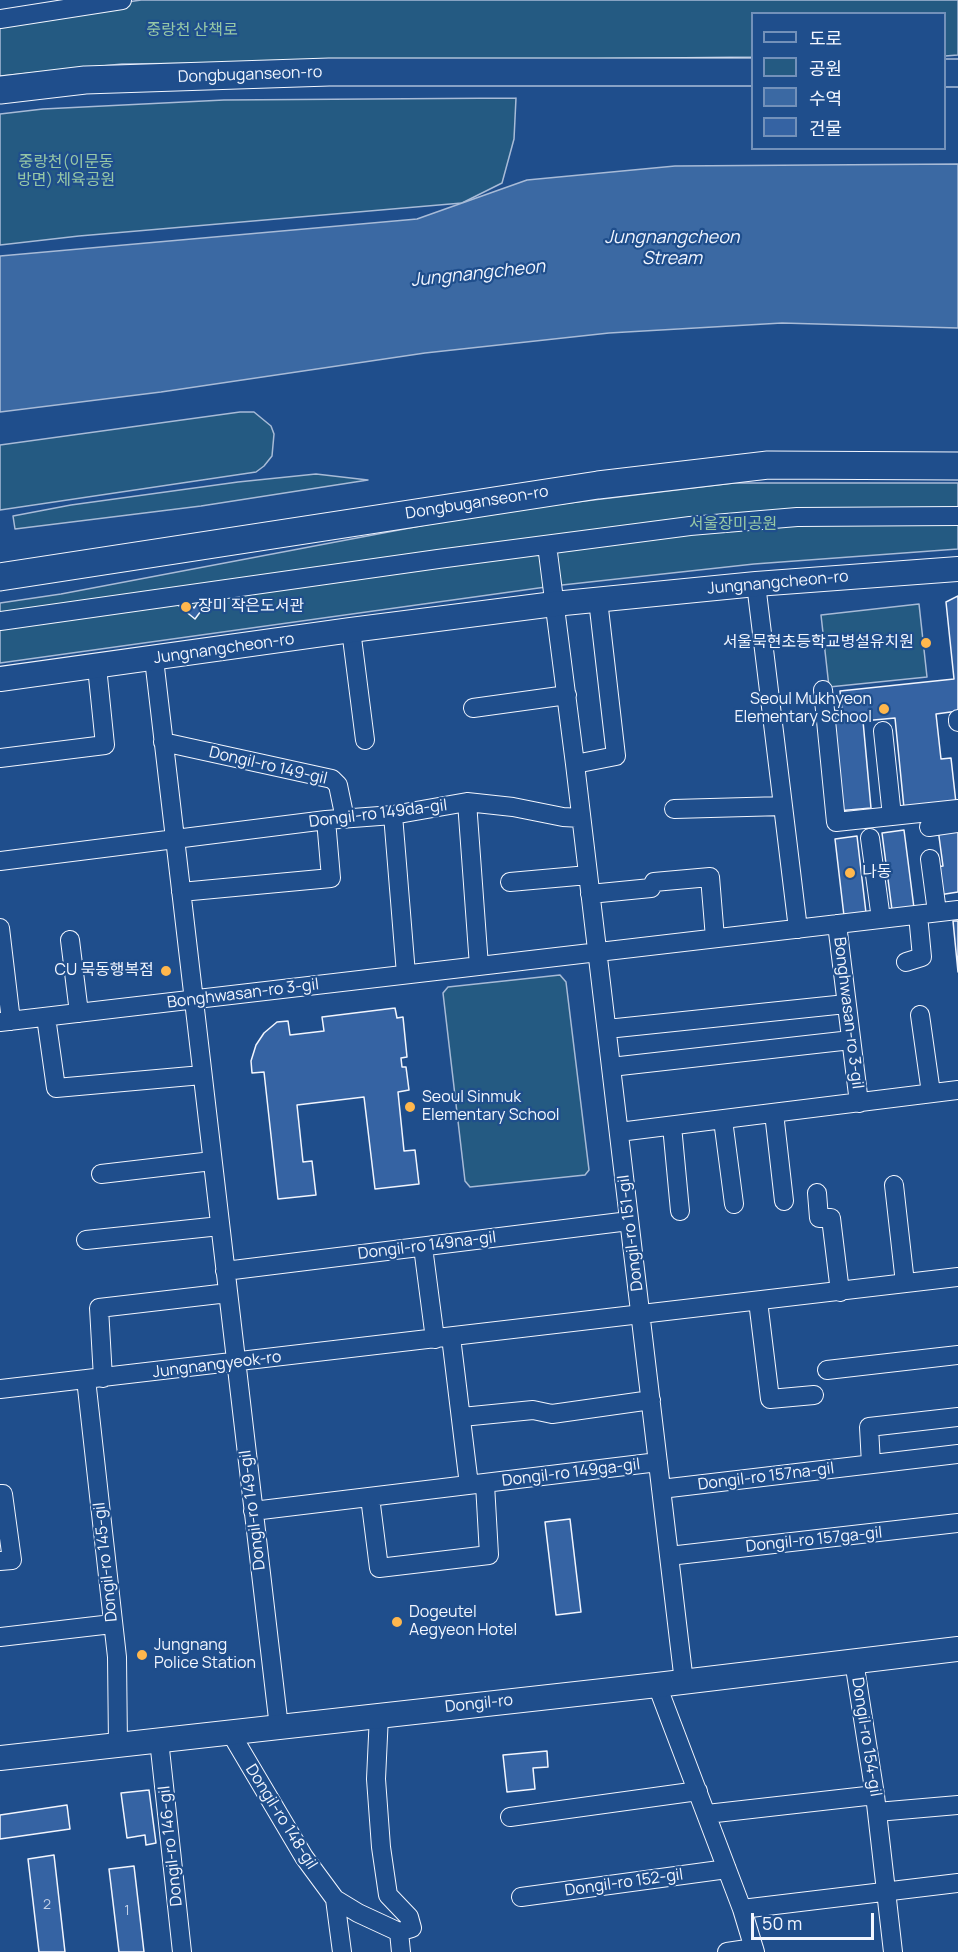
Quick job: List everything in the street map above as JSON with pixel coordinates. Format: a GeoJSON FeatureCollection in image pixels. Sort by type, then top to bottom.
{"type":"FeatureCollection","features":[{"type":"Feature","properties":{"kind":"highway","name":"Dongbuganseon-ro"},"geometry":{"type":"LineString","coordinates":[[0,90],[85,80],[329,72],[751,72]]}},
{"type":"Feature","properties":{"kind":"highway","name":"Dongbuganseon-ro"},"geometry":{"type":"LineString","coordinates":[[0,578],[598,485],[768,465],[955,466]]}},
{"type":"Feature","properties":{"kind":"main road","name":"Jungnangcheon-ro"},"geometry":{"type":"LineString","coordinates":[[0,679],[554,604],[756,584],[958,569]]}},
{"type":"Feature","properties":{"kind":"main road","name":"Dongil-ro"},"geometry":{"type":"LineString","coordinates":[[0,1758],[684,1682],[958,1648]]}},
{"type":"Feature","properties":{"kind":"street"},"geometry":{"type":"LineString","coordinates":[[0,19],[122,0]]}},
{"type":"Feature","properties":{"kind":"street"},"geometry":{"type":"LineString","coordinates":[[0,621],[681,527],[772,519],[958,516]]}},
{"type":"Feature","properties":{"kind":"street","name":"Dongil-ro 151-gil"},"geometry":{"type":"LineString","coordinates":[[547,545],[567,695],[684,1682]]}},
{"type":"Feature","properties":{"kind":"street"},"geometry":{"type":"LineString","coordinates":[[756,584],[798,929]]}},
{"type":"Feature","properties":{"kind":"street"},"geometry":{"type":"LineString","coordinates":[[575,764],[616,756],[598,600]]}},
{"type":"Feature","properties":{"kind":"street"},"geometry":{"type":"LineString","coordinates":[[351,630],[365,740]]}},
{"type":"Feature","properties":{"kind":"street","name":"Dongil-ro 149-gil"},"geometry":{"type":"LineString","coordinates":[[154,659],[279,1727]]}},
{"type":"Feature","properties":{"kind":"street"},"geometry":{"type":"LineString","coordinates":[[0,758],[105,745],[97,667]]}},
{"type":"Feature","properties":{"kind":"street"},"geometry":{"type":"LineString","coordinates":[[823,690],[836,822],[958,809]]}},
{"type":"Feature","properties":{"kind":"street"},"geometry":{"type":"LineString","coordinates":[[473,708],[567,695]]}},
{"type":"Feature","properties":{"kind":"street"},"geometry":{"type":"LineString","coordinates":[[883,731],[892,816]]}},
{"type":"Feature","properties":{"kind":"street","name":"Dongil-ro 149-gil"},"geometry":{"type":"LineString","coordinates":[[163,742],[332,779],[338,785],[345,819]]}},
{"type":"Feature","properties":{"kind":"street"},"geometry":{"type":"LineString","coordinates":[[467,802],[479,966]]}},
{"type":"Feature","properties":{"kind":"street","name":"Dongil-ro 149da-gil"},"geometry":{"type":"LineString","coordinates":[[175,840],[326,820],[393,814],[467,802],[581,818]]}},
{"type":"Feature","properties":{"kind":"street"},"geometry":{"type":"LineString","coordinates":[[674,809],[783,806]]}},
{"type":"Feature","properties":{"kind":"street"},"geometry":{"type":"LineString","coordinates":[[393,814],[406,974]]}},
{"type":"Feature","properties":{"kind":"street"},"geometry":{"type":"LineString","coordinates":[[181,892],[331,878],[326,820]]}},
{"type":"Feature","properties":{"kind":"street"},"geometry":{"type":"LineString","coordinates":[[929,827],[958,824]]}},
{"type":"Feature","properties":{"kind":"street"},"geometry":{"type":"LineString","coordinates":[[870,838],[881,919]]}},
{"type":"Feature","properties":{"kind":"street"},"geometry":{"type":"LineString","coordinates":[[0,861],[175,840]]}},
{"type":"Feature","properties":{"kind":"street"},"geometry":{"type":"LineString","coordinates":[[930,860],[937,912]]}},
{"type":"Feature","properties":{"kind":"street"},"geometry":{"type":"LineString","coordinates":[[510,882],[588,875]]}},
{"type":"Feature","properties":{"kind":"street"},"geometry":{"type":"LineString","coordinates":[[590,894],[651,888],[654,882],[710,877],[715,938]]}},
{"type":"Feature","properties":{"kind":"street","name":"Bonghwasan-ro 3-gil"},"geometry":{"type":"LineString","coordinates":[[5,1021],[958,910]]}},
{"type":"Feature","properties":{"kind":"street"},"geometry":{"type":"LineString","coordinates":[[906,962],[922,957],[918,915]]}},
{"type":"Feature","properties":{"kind":"street","name":"Bonghwasan-ro 3-gil"},"geometry":{"type":"LineString","coordinates":[[837,924],[859,1103]]}},
{"type":"Feature","properties":{"kind":"street"},"geometry":{"type":"LineString","coordinates":[[0,928],[5,1021]]}},
{"type":"Feature","properties":{"kind":"street"},"geometry":{"type":"LineString","coordinates":[[70,939],[79,1013]]}},
{"type":"Feature","properties":{"kind":"street"},"geometry":{"type":"LineString","coordinates":[[607,1029],[846,1004]]}},
{"type":"Feature","properties":{"kind":"street"},"geometry":{"type":"LineString","coordinates":[[921,1015],[931,1093]]}},
{"type":"Feature","properties":{"kind":"street"},"geometry":{"type":"LineString","coordinates":[[46,1017],[56,1088],[202,1075]]}},
{"type":"Feature","properties":{"kind":"street"},"geometry":{"type":"LineString","coordinates":[[611,1067],[851,1040]]}},
{"type":"Feature","properties":{"kind":"street"},"geometry":{"type":"LineString","coordinates":[[619,1132],[958,1090]]}},
{"type":"Feature","properties":{"kind":"street"},"geometry":{"type":"LineString","coordinates":[[774,1113],[784,1201]]}},
{"type":"Feature","properties":{"kind":"street"},"geometry":{"type":"LineString","coordinates":[[723,1120],[734,1204]]}},
{"type":"Feature","properties":{"kind":"street"},"geometry":{"type":"LineString","coordinates":[[672,1126],[680,1212]]}},
{"type":"Feature","properties":{"kind":"street"},"geometry":{"type":"LineString","coordinates":[[101,1174],[212,1161]]}},
{"type":"Feature","properties":{"kind":"street"},"geometry":{"type":"LineString","coordinates":[[894,1185],[905,1283]]}},
{"type":"Feature","properties":{"kind":"street"},"geometry":{"type":"LineString","coordinates":[[817,1193],[819,1218],[831,1218],[840,1292]]}},
{"type":"Feature","properties":{"kind":"street","name":"Dongil-ro 149na-gil"},"geometry":{"type":"LineString","coordinates":[[225,1271],[629,1221]]}},
{"type":"Feature","properties":{"kind":"street"},"geometry":{"type":"LineString","coordinates":[[86,1240],[220,1226]]}},
{"type":"Feature","properties":{"kind":"street"},"geometry":{"type":"LineString","coordinates":[[423,1247],[477,1484]]}},
{"type":"Feature","properties":{"kind":"street","name":"Jungnangyeok-ro"},"geometry":{"type":"LineString","coordinates":[[0,1389],[958,1277]]}},
{"type":"Feature","properties":{"kind":"street"},"geometry":{"type":"LineString","coordinates":[[95,1378],[99,1308],[228,1293]]}},
{"type":"Feature","properties":{"kind":"street"},"geometry":{"type":"LineString","coordinates":[[758,1301],[770,1399],[814,1395]]}},
{"type":"Feature","properties":{"kind":"street"},"geometry":{"type":"LineString","coordinates":[[826,1370],[958,1355]]}},
{"type":"Feature","properties":{"kind":"street","name":"Dongil-ro 145-gil"},"geometry":{"type":"LineString","coordinates":[[95,1378],[112,1624],[117,1657],[117,1745]]}},
{"type":"Feature","properties":{"kind":"street"},"geometry":{"type":"LineString","coordinates":[[462,1417],[533,1410],[552,1414],[651,1400]]}},
{"type":"Feature","properties":{"kind":"street"},"geometry":{"type":"LineString","coordinates":[[871,1464],[868,1427],[958,1417]]}},
{"type":"Feature","properties":{"kind":"street","name":"Dongil-ro 157na-gil"},"geometry":{"type":"LineString","coordinates":[[662,1489],[958,1454]]}},
{"type":"Feature","properties":{"kind":"street","name":"Dongil-ro 149ga-gil"},"geometry":{"type":"LineString","coordinates":[[254,1511],[658,1462]]}},
{"type":"Feature","properties":{"kind":"street","name":"Dongil-ro 149ga-gil"},"geometry":{"type":"LineString","coordinates":[[370,1497],[379,1568],[489,1555],[477,1484]]}},
{"type":"Feature","properties":{"kind":"street"},"geometry":{"type":"LineString","coordinates":[[0,1494],[3,1494],[12,1560],[0,1561]]}},
{"type":"Feature","properties":{"kind":"street","name":"Dongil-ro 157ga-gil"},"geometry":{"type":"LineString","coordinates":[[669,1556],[958,1523]]}},
{"type":"Feature","properties":{"kind":"street"},"geometry":{"type":"LineString","coordinates":[[0,1637],[112,1624]]}},
{"type":"Feature","properties":{"kind":"street","name":"Dongil-ro 154-gil"},"geometry":{"type":"LineString","coordinates":[[854,1661],[876,1804],[893,1952]]}},
{"type":"Feature","properties":{"kind":"street"},"geometry":{"type":"LineString","coordinates":[[657,1685],[742,1908],[754,1950],[727,1952]]}},
{"type":"Feature","properties":{"kind":"street"},"geometry":{"type":"LineString","coordinates":[[379,1715],[376,1779],[381,1847],[388,1895],[409,1917],[412,1928],[399,1932],[401,1952]]}},
{"type":"Feature","properties":{"kind":"street","name":"Dongil-ro 148-gil"},"geometry":{"type":"LineString","coordinates":[[230,1732],[304,1857],[335,1899],[358,1913],[399,1932]]}},
{"type":"Feature","properties":{"kind":"street","name":"Dongil-ro 146-gil"},"geometry":{"type":"LineString","coordinates":[[159,1740],[182,1952]]}},
{"type":"Feature","properties":{"kind":"street"},"geometry":{"type":"LineString","coordinates":[[510,1817],[698,1791]]}},
{"type":"Feature","properties":{"kind":"street"},"geometry":{"type":"LineString","coordinates":[[707,1814],[876,1804]]}},
{"type":"Feature","properties":{"kind":"street","name":"Dongil-ro 154-gil"},"geometry":{"type":"LineString","coordinates":[[876,1804],[958,1805]]}},
{"type":"Feature","properties":{"kind":"street","name":"Dongil-ro 152-gil"},"geometry":{"type":"LineString","coordinates":[[521,1897],[727,1869]]}},
{"type":"Feature","properties":{"kind":"street"},"geometry":{"type":"LineString","coordinates":[[742,1908],[958,1883]]}},
{"type":"Feature","properties":{"kind":"street","name":"Dongil-ro 148-gil"},"geometry":{"type":"LineString","coordinates":[[335,1899],[342,1952]]}},
{"type":"Feature","properties":{"kind":"green space","name":"중랑천 산책로"},"geometry":{"type":"Polygon","coordinates":[[[141,0],[958,0],[958,55],[946,56],[946,12],[751,12],[751,57],[122,64],[0,76],[0,21],[141,0]]]}},
{"type":"Feature","properties":{"kind":"green space","name":"중랑천(이문동 방면) 체육공원"},"geometry":{"type":"Polygon","coordinates":[[[516,98],[514,139],[502,183],[462,203],[79,236],[0,245],[0,114],[43,109],[224,100],[516,98]]]}},
{"type":"Feature","properties":{"kind":"green space"},"geometry":{"type":"Polygon","coordinates":[[[240,412],[254,412],[271,426],[274,434],[272,456],[256,472],[0,510],[0,445],[240,412]]]}},
{"type":"Feature","properties":{"kind":"green space"},"geometry":{"type":"Polygon","coordinates":[[[316,474],[368,480],[201,506],[15,529],[13,516],[71,505],[238,482],[316,474]]]}},
{"type":"Feature","properties":{"kind":"green space","name":"서울장미공원"},"geometry":{"type":"Polygon","coordinates":[[[734,483],[958,483],[958,549],[754,564],[553,586],[0,663],[0,603],[61,594],[494,512],[734,483]]]}},
{"type":"Feature","properties":{"kind":"green space"},"geometry":{"type":"Polygon","coordinates":[[[919,604],[927,677],[829,687],[821,615],[919,604]]]}},
{"type":"Feature","properties":{"kind":"green space"},"geometry":{"type":"Polygon","coordinates":[[[560,975],[566,982],[589,1170],[585,1175],[470,1187],[465,1181],[443,993],[448,987],[560,975]]]}},
{"type":"Feature","properties":{"kind":"water","name":"Jungnangcheon Stream"},"geometry":{"type":"Polygon","coordinates":[[[958,164],[958,328],[782,323],[609,333],[425,353],[161,392],[0,412],[0,256],[417,219],[527,180],[675,166],[958,164]]]}},
{"type":"Feature","properties":{"kind":"building","name":"장미 작은도서관"},"geometry":{"type":"Polygon","coordinates":[[[212,596],[195,619],[179,606],[183,599],[194,608],[202,597],[212,596]]]}},
{"type":"Feature","properties":{"kind":"building"},"geometry":{"type":"Polygon","coordinates":[[[958,596],[958,711],[936,714],[941,759],[951,758],[956,803],[904,808],[895,718],[863,721],[871,808],[837,811],[828,711],[842,710],[840,691],[954,679],[946,602],[958,596]]]}},
{"type":"Feature","properties":{"kind":"building"},"geometry":{"type":"Polygon","coordinates":[[[958,827],[958,892],[939,895],[936,867],[943,866],[938,829],[958,827]]]}},
{"type":"Feature","properties":{"kind":"building"},"geometry":{"type":"Polygon","coordinates":[[[904,830],[914,908],[892,910],[882,833],[904,830]]]}},
{"type":"Feature","properties":{"kind":"building","name":"나동"},"geometry":{"type":"Polygon","coordinates":[[[857,836],[866,913],[844,916],[835,839],[857,836]]]}},
{"type":"Feature","properties":{"kind":"building"},"geometry":{"type":"Polygon","coordinates":[[[953,921],[958,921],[958,972],[953,921]]]}},
{"type":"Feature","properties":{"kind":"building"},"geometry":{"type":"Polygon","coordinates":[[[395,1008],[397,1018],[403,1017],[407,1057],[401,1058],[402,1067],[406,1067],[409,1090],[398,1092],[404,1151],[415,1150],[419,1184],[375,1189],[364,1097],[297,1105],[303,1162],[312,1161],[316,1195],[278,1199],[264,1072],[252,1073],[251,1061],[256,1045],[264,1033],[277,1022],[288,1021],[290,1035],[324,1031],[322,1017],[395,1008]]]}},
{"type":"Feature","properties":{"kind":"building"},"geometry":{"type":"Polygon","coordinates":[[[570,1519],[581,1612],[556,1615],[545,1522],[570,1519]]]}},
{"type":"Feature","properties":{"kind":"building"},"geometry":{"type":"Polygon","coordinates":[[[547,1751],[548,1767],[533,1768],[535,1789],[507,1792],[503,1755],[547,1751]]]}},
{"type":"Feature","properties":{"kind":"building"},"geometry":{"type":"Polygon","coordinates":[[[149,1790],[156,1843],[146,1845],[145,1835],[127,1838],[121,1793],[149,1790]]]}},
{"type":"Feature","properties":{"kind":"building"},"geometry":{"type":"Polygon","coordinates":[[[67,1805],[70,1829],[0,1839],[0,1815],[67,1805]]]}},
{"type":"Feature","properties":{"kind":"building"},"geometry":{"type":"Polygon","coordinates":[[[54,1855],[65,1952],[39,1952],[28,1859],[54,1855]]]}},
{"type":"Feature","properties":{"kind":"building"},"geometry":{"type":"Polygon","coordinates":[[[134,1866],[144,1952],[119,1952],[109,1869],[134,1866]]]}},
{"type":"Feature","properties":{"kind":"place","name":"장미 작은도서관"},"geometry":{"type":"Point","coordinates":[186,607]}},
{"type":"Feature","properties":{"kind":"place","name":"서울묵현초등학교병설유치원"},"geometry":{"type":"Point","coordinates":[926,643]}},
{"type":"Feature","properties":{"kind":"place","name":"Seoul Mukhyeon Elementary School"},"geometry":{"type":"Point","coordinates":[884,709]}},
{"type":"Feature","properties":{"kind":"place","name":"나동"},"geometry":{"type":"Point","coordinates":[850,873]}},
{"type":"Feature","properties":{"kind":"place","name":"CU 묵동행복점"},"geometry":{"type":"Point","coordinates":[166,971]}},
{"type":"Feature","properties":{"kind":"place","name":"Seoul Sinmuk Elementary School"},"geometry":{"type":"Point","coordinates":[410,1107]}},
{"type":"Feature","properties":{"kind":"place","name":"Dogeutel Aegyeon Hotel"},"geometry":{"type":"Point","coordinates":[397,1622]}},
{"type":"Feature","properties":{"kind":"place","name":"Jungnang Police Station"},"geometry":{"type":"Point","coordinates":[142,1655]}},
{"type":"Feature","properties":{"kind":"water label","name":"Jungnangcheon"},"geometry":{"type":"Point","coordinates":[478,274]}}]}
